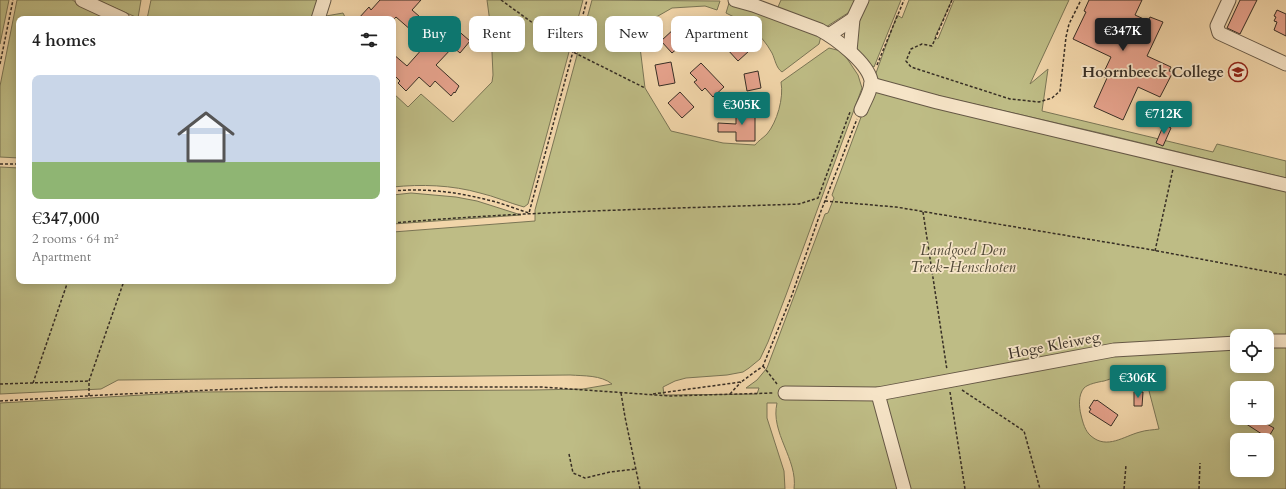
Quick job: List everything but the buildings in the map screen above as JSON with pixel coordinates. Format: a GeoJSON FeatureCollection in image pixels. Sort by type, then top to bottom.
{"type":"FeatureCollection","features":[{"type":"Feature","properties":{"kind":"street"},"geometry":{"type":"LineString","coordinates":[[82,0],[117,16]]}},
{"type":"Feature","properties":{"kind":"street"},"geometry":{"type":"LineString","coordinates":[[319,16],[324,0]]}},
{"type":"Feature","properties":{"kind":"street"},"geometry":{"type":"LineString","coordinates":[[735,0],[752,4],[820,30],[829,35],[850,51],[865,69],[871,82],[937,102],[1286,185]]}},
{"type":"Feature","properties":{"kind":"street"},"geometry":{"type":"LineString","coordinates":[[850,51],[853,19],[862,0]]}},
{"type":"Feature","properties":{"kind":"street"},"geometry":{"type":"LineString","coordinates":[[1229,0],[1217,26],[1219,33],[1286,64]]}},
{"type":"Feature","properties":{"kind":"street"},"geometry":{"type":"LineString","coordinates":[[829,35],[853,19]]}},
{"type":"Feature","properties":{"kind":"street"},"geometry":{"type":"LineString","coordinates":[[856,110],[871,82]]}},
{"type":"Feature","properties":{"kind":"street"},"geometry":{"type":"LineString","coordinates":[[1274,341],[1286,341]]}},
{"type":"Feature","properties":{"kind":"street","name":"Hoge Kleiweg"},"geometry":{"type":"LineString","coordinates":[[785,393],[878,394],[1114,350],[1230,342]]}},
{"type":"Feature","properties":{"kind":"street"},"geometry":{"type":"LineString","coordinates":[[878,394],[904,489]]}},
{"type":"Feature","properties":{"kind":"path"},"geometry":{"type":"LineString","coordinates":[[0,64],[13,0]]}},
{"type":"Feature","properties":{"kind":"path"},"geometry":{"type":"LineString","coordinates":[[501,0],[533,23]]}},
{"type":"Feature","properties":{"kind":"path"},"geometry":{"type":"LineString","coordinates":[[583,16],[587,0]]}},
{"type":"Feature","properties":{"kind":"path"},"geometry":{"type":"LineString","coordinates":[[871,82],[904,0]]}},
{"type":"Feature","properties":{"kind":"path"},"geometry":{"type":"LineString","coordinates":[[952,0],[932,46],[922,44],[911,49],[906,61],[911,67],[1010,99],[1039,102],[1052,98],[1060,92],[1066,37],[1069,24],[1081,0]]}},
{"type":"Feature","properties":{"kind":"path"},"geometry":{"type":"LineString","coordinates":[[529,213],[573,52],[645,88]]}},
{"type":"Feature","properties":{"kind":"path"},"geometry":{"type":"LineString","coordinates":[[396,223],[529,213],[799,204],[818,198],[856,110]]}},
{"type":"Feature","properties":{"kind":"path"},"geometry":{"type":"LineString","coordinates":[[730,394],[741,382],[763,366],[792,295],[856,110]]}},
{"type":"Feature","properties":{"kind":"path"},"geometry":{"type":"LineString","coordinates":[[1155,251],[1176,158]]}},
{"type":"Feature","properties":{"kind":"path"},"geometry":{"type":"LineString","coordinates":[[0,164],[16,164]]}},
{"type":"Feature","properties":{"kind":"path"},"geometry":{"type":"LineString","coordinates":[[396,191],[428,190],[460,193],[490,200],[529,213]]}},
{"type":"Feature","properties":{"kind":"path"},"geometry":{"type":"LineString","coordinates":[[825,201],[896,207],[1286,275]]}},
{"type":"Feature","properties":{"kind":"path"},"geometry":{"type":"LineString","coordinates":[[923,212],[965,489]]}},
{"type":"Feature","properties":{"kind":"path"},"geometry":{"type":"LineString","coordinates":[[33,383],[67,284]]}},
{"type":"Feature","properties":{"kind":"path"},"geometry":{"type":"LineString","coordinates":[[89,396],[90,381],[123,284]]}},
{"type":"Feature","properties":{"kind":"path"},"geometry":{"type":"LineString","coordinates":[[763,366],[785,393]]}},
{"type":"Feature","properties":{"kind":"path"},"geometry":{"type":"LineString","coordinates":[[0,384],[90,381]]}},
{"type":"Feature","properties":{"kind":"path"},"geometry":{"type":"LineString","coordinates":[[949,381],[1024,431],[1040,489]]}},
{"type":"Feature","properties":{"kind":"path"},"geometry":{"type":"LineString","coordinates":[[648,395],[741,382]]}},
{"type":"Feature","properties":{"kind":"path"},"geometry":{"type":"LineString","coordinates":[[0,401],[278,387],[542,387],[670,396],[785,393]]}},
{"type":"Feature","properties":{"kind":"path"},"geometry":{"type":"LineString","coordinates":[[621,393],[624,417],[640,489]]}},
{"type":"Feature","properties":{"kind":"path"},"geometry":{"type":"LineString","coordinates":[[569,454],[573,473],[585,478],[610,472],[636,469]]}},
{"type":"Feature","properties":{"kind":"path"},"geometry":{"type":"LineString","coordinates":[[1199,489],[1200,464]]}},
{"type":"Feature","properties":{"kind":"path"},"geometry":{"type":"LineString","coordinates":[[1124,489],[1126,465]]}},
{"type":"Feature","properties":{"kind":"green space"},"geometry":{"type":"Polygon","coordinates":[[[0,0],[9,0],[0,44],[0,0]]]}},
{"type":"Feature","properties":{"kind":"green space"},"geometry":{"type":"Polygon","coordinates":[[[17,0],[72,0],[107,16],[16,16],[16,158],[0,157],[0,86],[17,0]]]}},
{"type":"Feature","properties":{"kind":"green space"},"geometry":{"type":"Polygon","coordinates":[[[97,0],[141,0],[138,16],[133,16],[97,0]]]}},
{"type":"Feature","properties":{"kind":"green space"},"geometry":{"type":"Polygon","coordinates":[[[151,0],[319,0],[315,16],[148,16],[151,0]]]}},
{"type":"Feature","properties":{"kind":"green space"},"geometry":{"type":"Polygon","coordinates":[[[487,0],[583,0],[579,16],[533,16],[533,52],[569,52],[528,204],[524,207],[485,194],[459,188],[425,185],[396,187],[396,96],[408,107],[421,94],[453,122],[492,82],[492,52],[525,52],[525,16],[489,16],[487,0]]]}},
{"type":"Feature","properties":{"kind":"green space","name":"Landgoed Den Treek-Henschoten"},"geometry":{"type":"Polygon","coordinates":[[[592,0],[720,1],[717,10],[705,6],[672,8],[658,16],[605,16],[605,52],[641,52],[645,88],[671,131],[723,143],[755,145],[771,129],[777,116],[781,102],[781,82],[829,48],[841,51],[846,57],[858,75],[862,88],[786,295],[760,359],[743,372],[727,375],[686,378],[675,381],[663,387],[664,395],[757,394],[759,388],[746,388],[757,380],[767,368],[825,214],[828,213],[834,198],[832,195],[870,93],[874,90],[1286,188],[1286,489],[794,489],[792,467],[777,425],[777,403],[767,403],[767,418],[784,471],[785,489],[0,489],[0,403],[196,392],[533,390],[583,389],[612,384],[598,377],[570,375],[118,380],[101,389],[0,394],[0,167],[16,168],[16,284],[396,284],[396,232],[535,221],[535,210],[578,52],[597,52],[597,16],[588,16],[592,0]],[[1126,366],[1118,368],[1115,376],[1112,378],[1093,383],[1084,388],[1082,391],[1079,405],[1080,412],[1089,434],[1097,440],[1103,442],[1116,441],[1142,431],[1159,429],[1148,387],[1131,382],[1127,377],[1126,366]]]}},
{"type":"Feature","properties":{"kind":"green space"},"geometry":{"type":"Polygon","coordinates":[[[781,0],[858,0],[851,11],[826,27],[778,7],[781,0]]]}},
{"type":"Feature","properties":{"kind":"green space"},"geometry":{"type":"Polygon","coordinates":[[[868,0],[901,0],[874,67],[854,54],[859,21],[868,0]]]}},
{"type":"Feature","properties":{"kind":"green space"},"geometry":{"type":"Polygon","coordinates":[[[909,0],[952,0],[935,37],[938,39],[954,0],[1069,0],[1030,84],[1048,69],[1042,111],[1213,152],[1217,144],[1286,161],[1286,178],[880,81],[876,78],[876,73],[897,15],[902,18],[909,0]]]}},
{"type":"Feature","properties":{"kind":"green space"},"geometry":{"type":"Polygon","coordinates":[[[729,3],[784,21],[821,36],[819,44],[782,72],[777,66],[768,46],[762,39],[762,16],[732,16],[726,13],[729,3]]]}},
{"type":"Feature","properties":{"kind":"green space"},"geometry":{"type":"Polygon","coordinates":[[[343,13],[344,16],[326,16],[343,13]]]}},
{"type":"Feature","properties":{"kind":"green space"},"geometry":{"type":"Polygon","coordinates":[[[411,193],[456,197],[477,201],[521,215],[396,224],[396,195],[411,193]]]}},
{"type":"Feature","properties":{"kind":"place","name":"Hoornbeeck College"},"geometry":{"type":"Point","coordinates":[1238,72]}}]}
